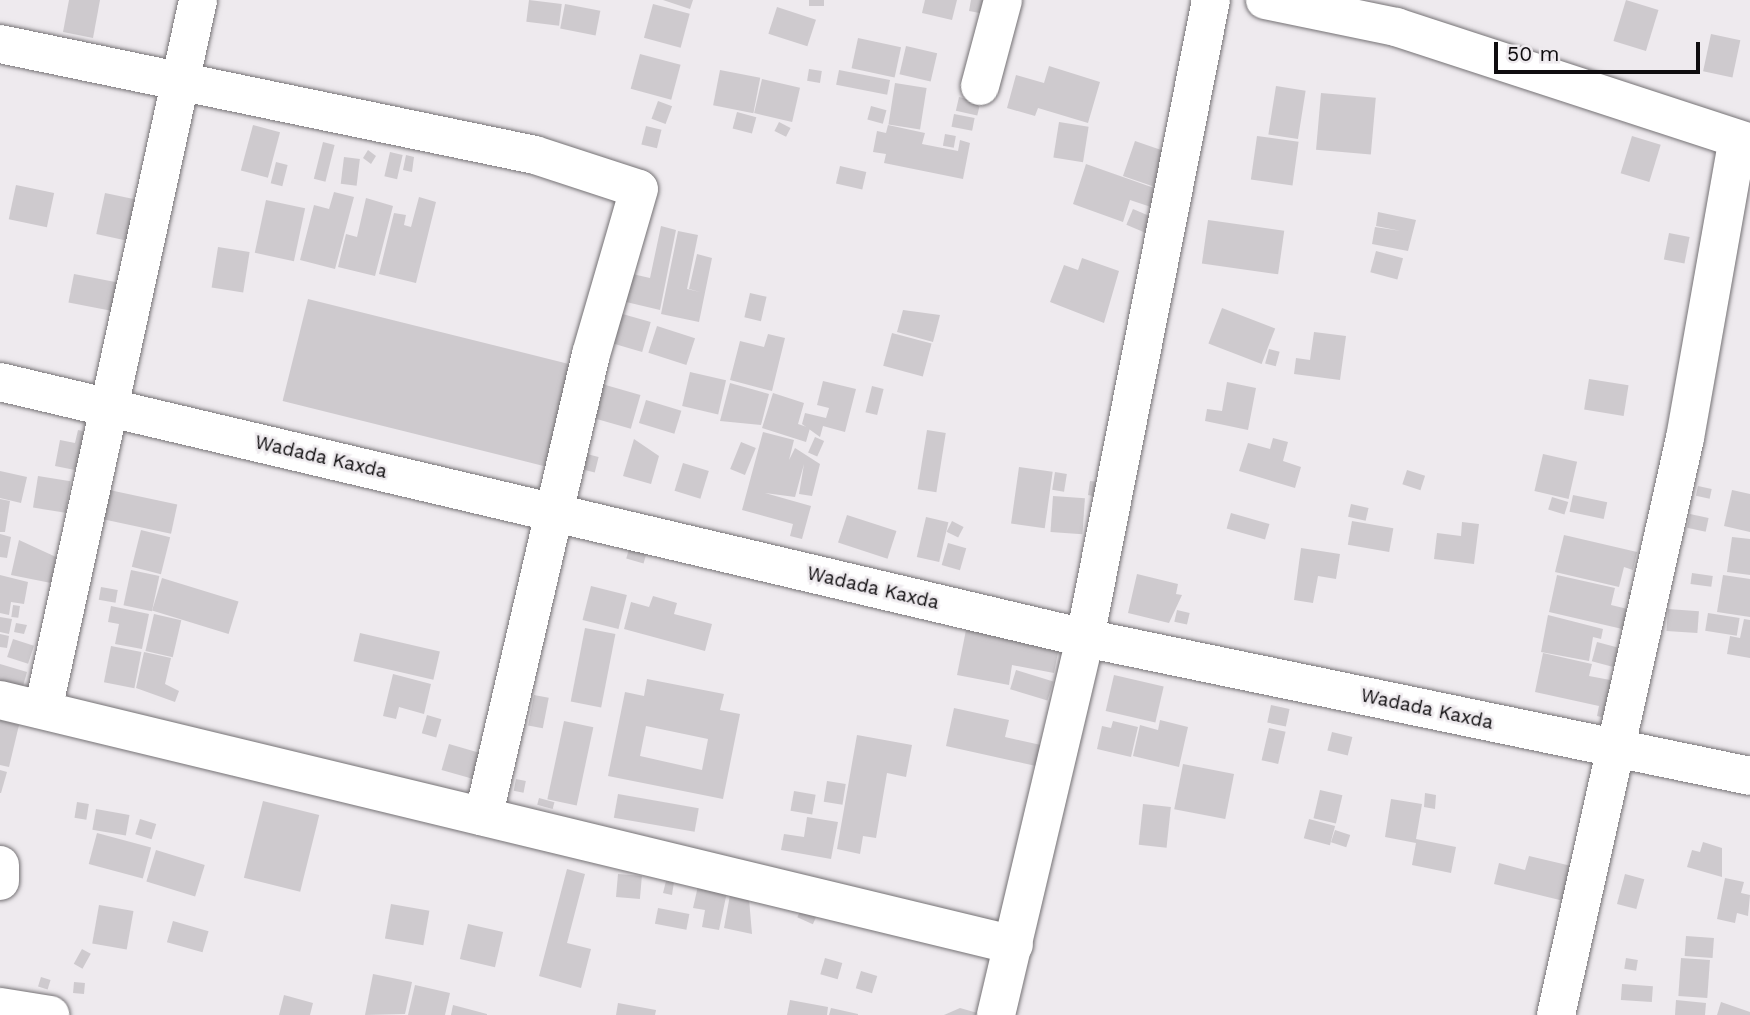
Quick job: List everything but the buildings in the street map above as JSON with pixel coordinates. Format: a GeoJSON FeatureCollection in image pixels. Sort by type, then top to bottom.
{"type":"FeatureCollection","features":[{"type":"Feature","properties":{"kind":"street"},"geometry":{"type":"LineString","coordinates":[[43,710],[113,408],[198,0]]}},
{"type":"Feature","properties":{"kind":"street"},"geometry":{"type":"LineString","coordinates":[[980,86],[1003,0]]}},
{"type":"Feature","properties":{"kind":"street"},"geometry":{"type":"LineString","coordinates":[[996,1015],[1084,638],[1211,0]]}},
{"type":"Feature","properties":{"kind":"street"},"geometry":{"type":"LineString","coordinates":[[1265,0],[1396,27],[1743,143],[1685,438],[1618,749],[1556,1015]]}},
{"type":"Feature","properties":{"kind":"street"},"geometry":{"type":"LineString","coordinates":[[0,44],[182,85],[535,155],[639,189],[591,354],[483,817]]}},
{"type":"Feature","properties":{"kind":"street","name":"Wadada Kaxda"},"geometry":{"type":"LineString","coordinates":[[0,382],[1084,638],[1750,776]]}},
{"type":"Feature","properties":{"kind":"street"},"geometry":{"type":"LineString","coordinates":[[0,700],[1014,945]]}},
{"type":"Feature","properties":{"kind":"street"},"geometry":{"type":"LineString","coordinates":[[0,864],[0,881]]}},
{"type":"Feature","properties":{"kind":"street"},"geometry":{"type":"LineString","coordinates":[[0,1007],[50,1015]]}}]}
